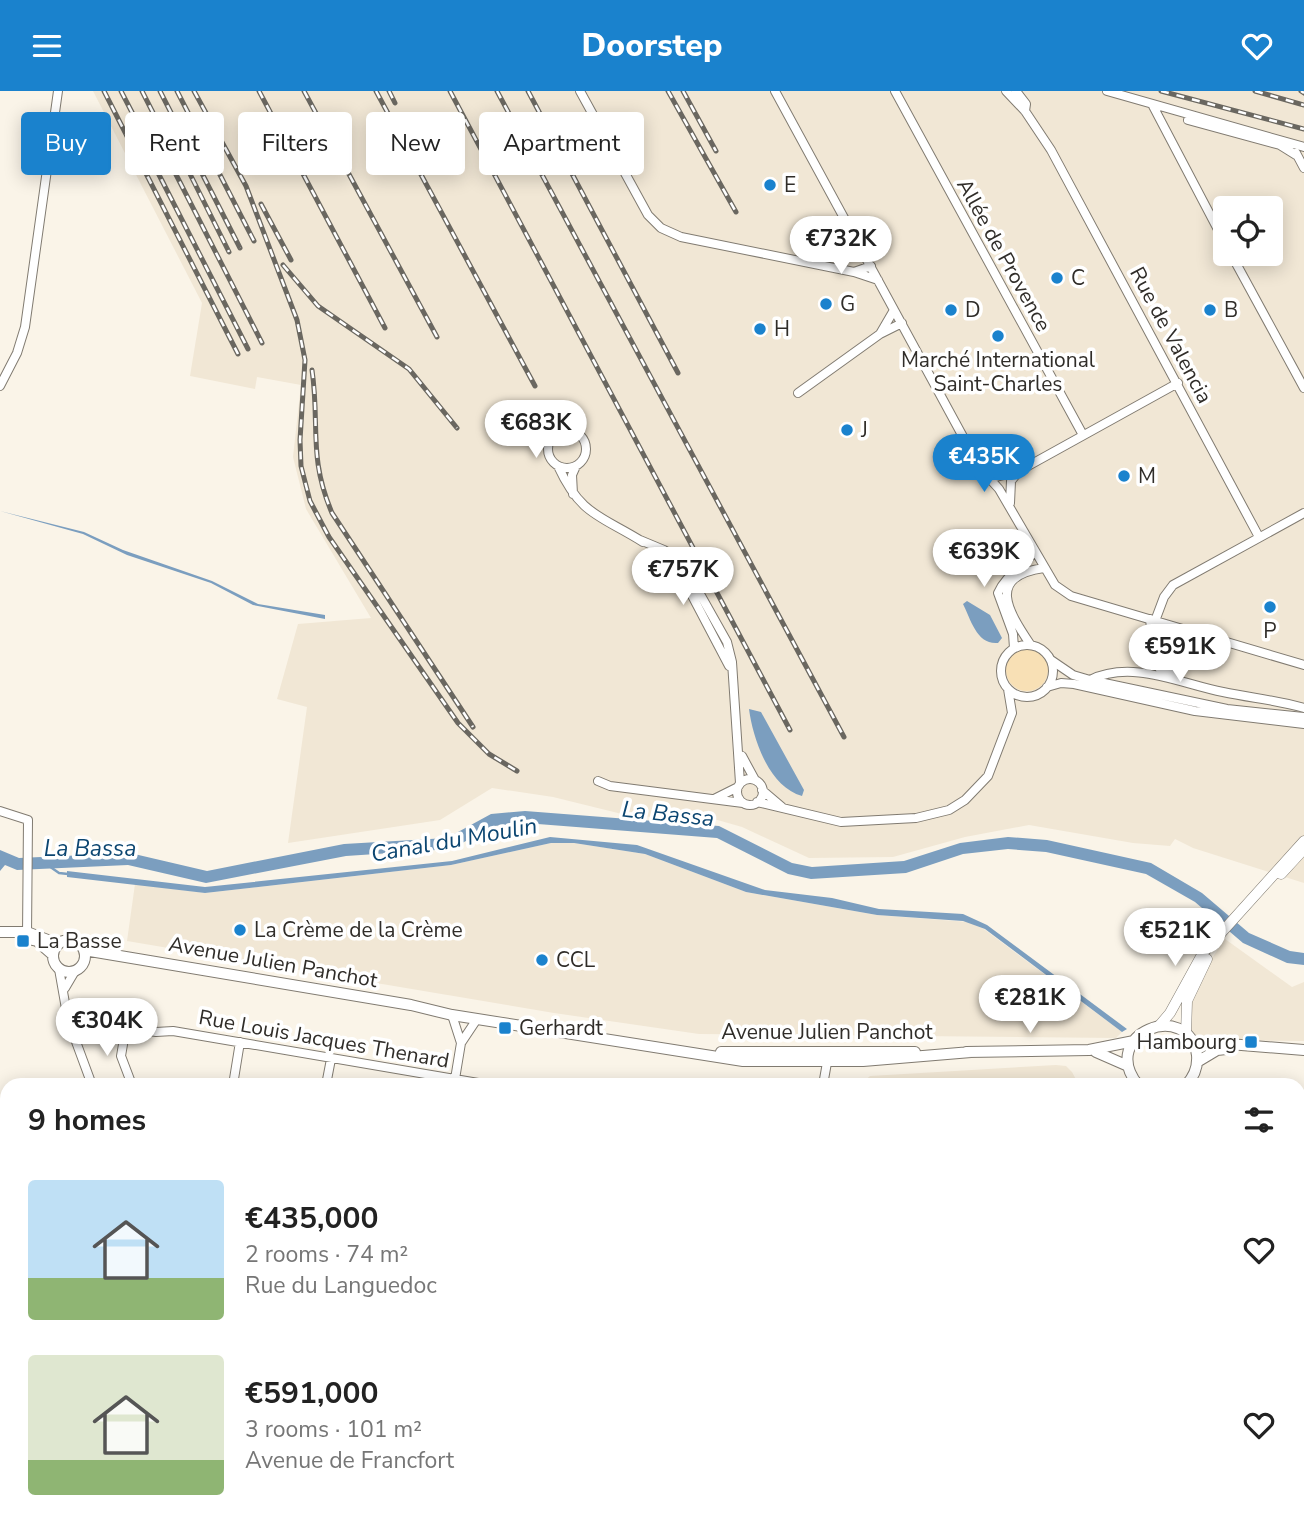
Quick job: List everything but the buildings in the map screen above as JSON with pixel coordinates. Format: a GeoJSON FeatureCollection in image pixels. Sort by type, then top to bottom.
{"type":"FeatureCollection","features":[{"type":"Feature","properties":{"kind":"main road"},"geometry":{"type":"LineString","coordinates":[[0,932],[27,935],[58,944],[73,940],[85,954],[75,971],[60,969],[53,955],[27,935],[0,937]]}},
{"type":"Feature","properties":{"kind":"main road"},"geometry":{"type":"LineString","coordinates":[[53,955],[58,944]]}},
{"type":"Feature","properties":{"kind":"main road","name":"Avenue Julien Panchot"},"geometry":{"type":"LineString","coordinates":[[85,954],[128,957],[490,1016],[526,1026]]}},
{"type":"Feature","properties":{"kind":"main road","name":"Avenue Julien Panchot"},"geometry":{"type":"LineString","coordinates":[[411,1005],[452,1015],[683,1050],[828,1057],[1089,1050],[1133,1041]]}},
{"type":"Feature","properties":{"kind":"main road"},"geometry":{"type":"LineString","coordinates":[[1134,1078],[1128,1066],[1128,1053],[1133,1041],[1144,1030],[1158,1025],[1173,1027],[1189,1038],[1255,1048]]}},
{"type":"Feature","properties":{"kind":"main road"},"geometry":{"type":"LineString","coordinates":[[1189,1038],[1197,1062],[1191,1078]]}},
{"type":"Feature","properties":{"kind":"main road","name":"Avenue Julien Panchot"},"geometry":{"type":"LineString","coordinates":[[1089,1050],[1109,1055],[1128,1066]]}},
{"type":"Feature","properties":{"kind":"main road"},"geometry":{"type":"LineString","coordinates":[[1197,1062],[1217,1050],[1304,1050]]}},
{"type":"Feature","properties":{"kind":"street"},"geometry":{"type":"LineString","coordinates":[[0,386],[26,327],[58,91]]}},
{"type":"Feature","properties":{"kind":"street"},"geometry":{"type":"LineString","coordinates":[[580,91],[648,215],[661,228],[681,237],[854,272],[878,281]]}},
{"type":"Feature","properties":{"kind":"street"},"geometry":{"type":"LineString","coordinates":[[775,91],[980,468],[1010,506],[1055,585],[1071,596],[1304,665]]}},
{"type":"Feature","properties":{"kind":"street","name":"Allée de Provence"},"geometry":{"type":"LineString","coordinates":[[895,91],[1083,435]]}},
{"type":"Feature","properties":{"kind":"street"},"geometry":{"type":"LineString","coordinates":[[1006,91],[1026,107]]}},
{"type":"Feature","properties":{"kind":"street"},"geometry":{"type":"LineString","coordinates":[[1016,91],[1026,107]]}},
{"type":"Feature","properties":{"kind":"street"},"geometry":{"type":"LineString","coordinates":[[1023,91],[1026,107]]}},
{"type":"Feature","properties":{"kind":"street"},"geometry":{"type":"LineString","coordinates":[[1107,91],[1153,106],[1282,138],[1302,149]]}},
{"type":"Feature","properties":{"kind":"street"},"geometry":{"type":"LineString","coordinates":[[1153,106],[1174,116],[1302,149]]}},
{"type":"Feature","properties":{"kind":"street"},"geometry":{"type":"LineString","coordinates":[[1153,106],[1213,220]]}},
{"type":"Feature","properties":{"kind":"street","name":"Rue de Valencia"},"geometry":{"type":"LineString","coordinates":[[1026,107],[1263,535]]}},
{"type":"Feature","properties":{"kind":"street"},"geometry":{"type":"LineString","coordinates":[[1282,138],[1302,149]]}},
{"type":"Feature","properties":{"kind":"street"},"geometry":{"type":"LineString","coordinates":[[1302,149],[1304,168]]}},
{"type":"Feature","properties":{"kind":"street"},"geometry":{"type":"LineString","coordinates":[[854,272],[870,266]]}},
{"type":"Feature","properties":{"kind":"street"},"geometry":{"type":"LineString","coordinates":[[1238,266],[1304,387]]}},
{"type":"Feature","properties":{"kind":"street"},"geometry":{"type":"LineString","coordinates":[[880,334],[894,310]]}},
{"type":"Feature","properties":{"kind":"street"},"geometry":{"type":"LineString","coordinates":[[798,393],[880,334],[902,323]]}},
{"type":"Feature","properties":{"kind":"street"},"geometry":{"type":"LineString","coordinates":[[980,468],[996,477],[1019,471],[1178,383]]}},
{"type":"Feature","properties":{"kind":"street"},"geometry":{"type":"LineString","coordinates":[[573,497],[572,475],[576,466],[584,459],[585,443],[580,434],[565,430],[554,436],[548,447],[551,458],[558,466],[573,497],[588,512],[674,555],[690,571],[727,642],[731,652],[740,753],[738,796],[743,803]]}},
{"type":"Feature","properties":{"kind":"street"},"geometry":{"type":"LineString","coordinates":[[558,466],[576,466]]}},
{"type":"Feature","properties":{"kind":"street"},"geometry":{"type":"LineString","coordinates":[[1010,506],[1011,481],[1019,471]]}},
{"type":"Feature","properties":{"kind":"street"},"geometry":{"type":"LineString","coordinates":[[1164,675],[1155,662],[1156,621],[1164,597],[1173,585],[1304,513]]}},
{"type":"Feature","properties":{"kind":"street"},"geometry":{"type":"LineString","coordinates":[[1014,648],[1013,634],[998,593],[1004,579],[1027,562],[1034,552]]}},
{"type":"Feature","properties":{"kind":"street"},"geometry":{"type":"LineString","coordinates":[[1030,645],[1007,604],[1005,593],[1012,579],[1029,570],[1044,568]]}},
{"type":"Feature","properties":{"kind":"street"},"geometry":{"type":"LineString","coordinates":[[1156,621],[1159,657],[1175,677]]}},
{"type":"Feature","properties":{"kind":"street"},"geometry":{"type":"LineString","coordinates":[[1012,713],[1009,689],[1002,679],[1001,667],[1006,655],[1014,648],[1030,645],[1043,649],[1051,660],[1073,675],[1090,680],[1227,709],[1304,717]]}},
{"type":"Feature","properties":{"kind":"street"},"geometry":{"type":"LineString","coordinates":[[1047,687],[1053,674],[1051,660]]}},
{"type":"Feature","properties":{"kind":"street"},"geometry":{"type":"LineString","coordinates":[[1090,680],[1101,674],[1164,675],[1219,691],[1266,698],[1304,708]]}},
{"type":"Feature","properties":{"kind":"street"},"geometry":{"type":"LineString","coordinates":[[598,781],[712,800],[757,802],[782,807],[812,818],[841,822],[916,818],[949,810],[965,800],[988,776],[1012,713],[1030,697],[1047,687],[1061,683],[1216,714],[1304,727]]}},
{"type":"Feature","properties":{"kind":"street"},"geometry":{"type":"LineString","coordinates":[[1009,689],[1030,697]]}},
{"type":"Feature","properties":{"kind":"street"},"geometry":{"type":"LineString","coordinates":[[740,753],[762,790],[782,807]]}},
{"type":"Feature","properties":{"kind":"street"},"geometry":{"type":"LineString","coordinates":[[712,800],[747,779],[755,780]]}},
{"type":"Feature","properties":{"kind":"street"},"geometry":{"type":"LineString","coordinates":[[757,802],[762,790]]}},
{"type":"Feature","properties":{"kind":"street"},"geometry":{"type":"LineString","coordinates":[[0,811],[28,820],[27,935]]}},
{"type":"Feature","properties":{"kind":"street"},"geometry":{"type":"LineString","coordinates":[[1239,916],[1304,840]]}},
{"type":"Feature","properties":{"kind":"street"},"geometry":{"type":"LineString","coordinates":[[1158,1025],[1170,1013],[1192,969],[1304,849]]}},
{"type":"Feature","properties":{"kind":"street"},"geometry":{"type":"LineString","coordinates":[[1189,1038],[1185,1020],[1191,989],[1222,935]]}},
{"type":"Feature","properties":{"kind":"street"},"geometry":{"type":"LineString","coordinates":[[60,969],[68,1020],[89,1078]]}},
{"type":"Feature","properties":{"kind":"street"},"geometry":{"type":"LineString","coordinates":[[65,988],[75,971]]}},
{"type":"Feature","properties":{"kind":"street"},"geometry":{"type":"LineString","coordinates":[[452,1015],[461,1042]]}},
{"type":"Feature","properties":{"kind":"street"},"geometry":{"type":"LineString","coordinates":[[455,1078],[461,1042],[477,1019]]}},
{"type":"Feature","properties":{"kind":"street","name":"Rue Louis Jacques Thenard"},"geometry":{"type":"LineString","coordinates":[[68,1020],[173,1031],[433,1078]]}},
{"type":"Feature","properties":{"kind":"street"},"geometry":{"type":"LineString","coordinates":[[126,1027],[121,1056],[129,1078]]}},
{"type":"Feature","properties":{"kind":"street"},"geometry":{"type":"LineString","coordinates":[[234,1078],[240,1042]]}},
{"type":"Feature","properties":{"kind":"street"},"geometry":{"type":"LineString","coordinates":[[824,1078],[828,1057]]}},
{"type":"Feature","properties":{"kind":"street"},"geometry":{"type":"LineString","coordinates":[[327,1078],[331,1059]]}},
{"type":"Feature","properties":{"kind":"shaded area"},"geometry":{"type":"Polygon","coordinates":[[[93,91],[1304,91],[1304,883],[1193,848],[1175,839],[1170,846],[1133,843],[1029,825],[965,837],[893,857],[809,858],[742,827],[714,819],[630,816],[553,797],[492,788],[440,820],[288,843],[307,707],[277,699],[298,624],[371,618],[306,509],[293,457],[301,385],[257,377],[255,389],[190,376],[202,303],[136,175],[224,175],[224,112],[125,112],[125,153],[111,126],[111,112],[104,112],[93,91]]]}},
{"type":"Feature","properties":{"kind":"shaded area"},"geometry":{"type":"Polygon","coordinates":[[[1027,649],[1042,655],[1048,670],[1042,685],[1027,691],[1012,685],[1006,670],[1012,655],[1027,649]]]}},
{"type":"Feature","properties":{"kind":"shaded area"},"geometry":{"type":"Polygon","coordinates":[[[551,843],[574,843],[645,854],[746,892],[877,915],[968,922],[984,929],[1122,1032],[1116,1038],[699,1034],[554,1013],[127,941],[135,884],[205,893],[451,865],[551,843]]]}},
{"type":"Feature","properties":{"kind":"shaded area"},"geometry":{"type":"Polygon","coordinates":[[[1225,939],[1292,987],[1304,982],[1304,1041],[1199,1040],[1190,1032],[1191,1000],[1202,973],[1225,939]]]}},
{"type":"Feature","properties":{"kind":"shaded area"},"geometry":{"type":"Polygon","coordinates":[[[1056,1065],[1066,1066],[1075,1078],[868,1078],[1056,1065]]]}},
{"type":"Feature","properties":{"kind":"water"},"geometry":{"type":"Polygon","coordinates":[[[0,511],[84,532],[123,550],[212,581],[258,604],[325,615],[325,619],[253,605],[211,583],[127,555],[83,534],[0,511]]]}},
{"type":"Feature","properties":{"kind":"water"},"geometry":{"type":"Polygon","coordinates":[[[967,601],[990,615],[1002,638],[998,643],[991,643],[980,636],[963,604],[967,601]]]}},
{"type":"Feature","properties":{"kind":"water"},"geometry":{"type":"Polygon","coordinates":[[[749,709],[761,712],[804,790],[802,796],[780,783],[772,772],[754,734],[749,709]]]}},
{"type":"Feature","properties":{"kind":"water"},"geometry":{"type":"Polygon","coordinates":[[[525,811],[719,826],[792,863],[812,867],[904,861],[960,843],[1008,837],[1047,840],[1151,863],[1202,893],[1249,933],[1290,951],[1304,953],[1304,965],[1287,963],[1243,943],[1195,902],[1146,874],[1046,852],[1008,849],[963,854],[906,873],[811,879],[788,874],[717,838],[525,823],[494,826],[451,849],[346,856],[206,883],[128,865],[17,870],[5,865],[0,871],[0,850],[19,858],[130,853],[207,871],[344,844],[447,838],[491,814],[525,811]]]}},
{"type":"Feature","properties":{"kind":"water"},"geometry":{"type":"Polygon","coordinates":[[[550,837],[637,845],[765,890],[832,898],[879,909],[963,914],[987,925],[1127,1029],[1122,1032],[985,929],[963,921],[877,915],[746,892],[645,854],[574,843],[551,843],[451,865],[205,893],[67,877],[67,871],[205,887],[452,861],[550,837]]]}},
{"type":"Feature","properties":{"kind":"waterway","name":"Canal du Moulin"},"geometry":{"type":"LineString","coordinates":[[49,866],[59,873],[68,874]]}},
{"type":"Feature","properties":{"kind":"railway"},"geometry":{"type":"LineString","coordinates":[[104,91],[238,354]]}},
{"type":"Feature","properties":{"kind":"railway"},"geometry":{"type":"LineString","coordinates":[[121,91],[132,112]]}},
{"type":"Feature","properties":{"kind":"railway"},"geometry":{"type":"LineString","coordinates":[[142,91],[153,112]]}},
{"type":"Feature","properties":{"kind":"railway"},"geometry":{"type":"LineString","coordinates":[[160,91],[240,248]]}},
{"type":"Feature","properties":{"kind":"railway"},"geometry":{"type":"LineString","coordinates":[[177,91],[254,241]]}},
{"type":"Feature","properties":{"kind":"railway"},"geometry":{"type":"LineString","coordinates":[[194,91],[246,186],[297,320],[305,360],[301,466],[310,501],[329,537],[458,723],[489,754],[517,771]]}},
{"type":"Feature","properties":{"kind":"railway"},"geometry":{"type":"LineString","coordinates":[[259,91],[385,328]]}},
{"type":"Feature","properties":{"kind":"railway"},"geometry":{"type":"LineString","coordinates":[[304,91],[437,337]]}},
{"type":"Feature","properties":{"kind":"railway"},"geometry":{"type":"LineString","coordinates":[[376,91],[535,386]]}},
{"type":"Feature","properties":{"kind":"railway"},"geometry":{"type":"LineString","coordinates":[[389,91],[395,103]]}},
{"type":"Feature","properties":{"kind":"railway"},"geometry":{"type":"LineString","coordinates":[[450,91],[790,730]]}},
{"type":"Feature","properties":{"kind":"railway"},"geometry":{"type":"LineString","coordinates":[[497,91],[844,737]]}},
{"type":"Feature","properties":{"kind":"railway"},"geometry":{"type":"LineString","coordinates":[[528,91],[678,373]]}},
{"type":"Feature","properties":{"kind":"railway"},"geometry":{"type":"LineString","coordinates":[[668,91],[736,212]]}},
{"type":"Feature","properties":{"kind":"railway"},"geometry":{"type":"LineString","coordinates":[[683,91],[716,151]]}},
{"type":"Feature","properties":{"kind":"railway"},"geometry":{"type":"LineString","coordinates":[[1161,91],[1304,129]]}},
{"type":"Feature","properties":{"kind":"railway"},"geometry":{"type":"LineString","coordinates":[[1255,91],[1304,105]]}},
{"type":"Feature","properties":{"kind":"railway"},"geometry":{"type":"LineString","coordinates":[[159,175],[248,349]]}},
{"type":"Feature","properties":{"kind":"railway"},"geometry":{"type":"LineString","coordinates":[[176,175],[262,343]]}},
{"type":"Feature","properties":{"kind":"railway"},"geometry":{"type":"LineString","coordinates":[[190,175],[229,252]]}},
{"type":"Feature","properties":{"kind":"railway"},"geometry":{"type":"LineString","coordinates":[[261,204],[291,260]]}},
{"type":"Feature","properties":{"kind":"railway"},"geometry":{"type":"LineString","coordinates":[[283,265],[318,306],[409,369],[457,428]]}},
{"type":"Feature","properties":{"kind":"railway"},"geometry":{"type":"LineString","coordinates":[[312,370],[317,458],[332,513],[473,727]]}},
{"type":"Feature","properties":{"kind":"place","name":"E"},"geometry":{"type":"Point","coordinates":[770,185]}},
{"type":"Feature","properties":{"kind":"place","name":"C"},"geometry":{"type":"Point","coordinates":[1057,278]}},
{"type":"Feature","properties":{"kind":"place","name":"G"},"geometry":{"type":"Point","coordinates":[826,304]}},
{"type":"Feature","properties":{"kind":"place","name":"D"},"geometry":{"type":"Point","coordinates":[951,310]}},
{"type":"Feature","properties":{"kind":"place","name":"B"},"geometry":{"type":"Point","coordinates":[1210,310]}},
{"type":"Feature","properties":{"kind":"place","name":"H"},"geometry":{"type":"Point","coordinates":[760,329]}},
{"type":"Feature","properties":{"kind":"place","name":"Marché International Saint-Charles"},"geometry":{"type":"Point","coordinates":[998,336]}},
{"type":"Feature","properties":{"kind":"place","name":"J"},"geometry":{"type":"Point","coordinates":[847,430]}},
{"type":"Feature","properties":{"kind":"place","name":"M"},"geometry":{"type":"Point","coordinates":[1124,476]}},
{"type":"Feature","properties":{"kind":"place","name":"P"},"geometry":{"type":"Point","coordinates":[1270,607]}},
{"type":"Feature","properties":{"kind":"place","name":"La Crème de la Crème"},"geometry":{"type":"Point","coordinates":[240,930]}},
{"type":"Feature","properties":{"kind":"place","name":"La Basse"},"geometry":{"type":"Point","coordinates":[23,941]}},
{"type":"Feature","properties":{"kind":"place","name":"CCL"},"geometry":{"type":"Point","coordinates":[542,960]}},
{"type":"Feature","properties":{"kind":"place","name":"Gerhardt"},"geometry":{"type":"Point","coordinates":[505,1028]}},
{"type":"Feature","properties":{"kind":"place","name":"Hambourg"},"geometry":{"type":"Point","coordinates":[1251,1042]}},
{"type":"Feature","properties":{"kind":"water label","name":"La Bassa"},"geometry":{"type":"Point","coordinates":[668,814]}},
{"type":"Feature","properties":{"kind":"water label","name":"La Bassa"},"geometry":{"type":"Point","coordinates":[90,848]}}]}
